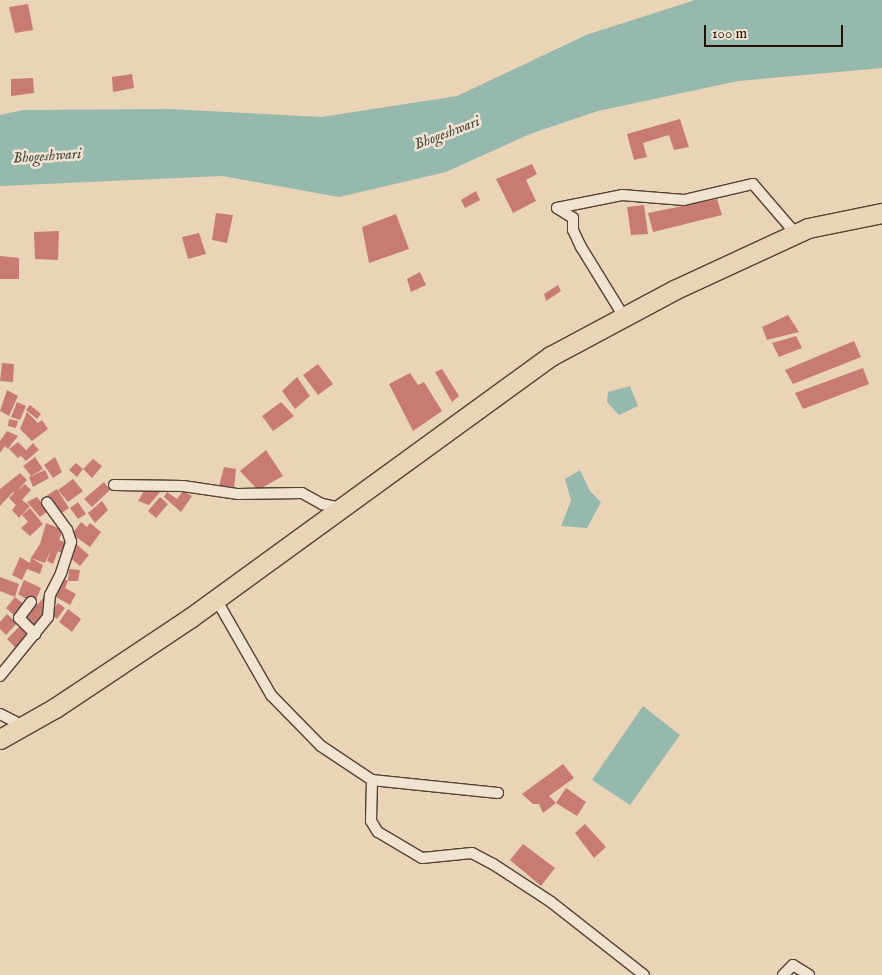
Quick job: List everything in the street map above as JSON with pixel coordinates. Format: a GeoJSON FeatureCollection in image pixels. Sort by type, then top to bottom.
{"type":"FeatureCollection","features":[{"type":"Feature","properties":{"kind":"highway"},"geometry":{"type":"LineString","coordinates":[[0,739],[55,708],[216,599],[551,356],[674,290],[808,228],[882,213]]}},
{"type":"Feature","properties":{"kind":"street"},"geometry":{"type":"LineString","coordinates":[[624,317],[581,247],[573,230],[573,218],[557,208],[622,195],[684,200],[753,184],[796,234]]}},
{"type":"Feature","properties":{"kind":"street"},"geometry":{"type":"LineString","coordinates":[[114,486],[183,486],[238,494],[302,493],[322,504],[342,508]]}},
{"type":"Feature","properties":{"kind":"street"},"geometry":{"type":"LineString","coordinates":[[1,671],[48,617],[50,595],[62,573],[71,542],[67,530],[47,502]]}},
{"type":"Feature","properties":{"kind":"street"},"geometry":{"type":"LineString","coordinates":[[216,599],[271,695],[321,746],[372,780],[498,792]]}},
{"type":"Feature","properties":{"kind":"street"},"geometry":{"type":"LineString","coordinates":[[31,602],[19,618],[35,634]]}},
{"type":"Feature","properties":{"kind":"street"},"geometry":{"type":"LineString","coordinates":[[0,714],[14,722],[18,729]]}},
{"type":"Feature","properties":{"kind":"street"},"geometry":{"type":"LineString","coordinates":[[372,780],[371,821],[378,832],[422,858],[472,853],[551,902],[644,975]]}},
{"type":"Feature","properties":{"kind":"street"},"geometry":{"type":"LineString","coordinates":[[783,975],[792,965],[809,975]]}},
{"type":"Feature","properties":{"kind":"water","name":"Bhogeshwari"},"geometry":{"type":"Polygon","coordinates":[[[695,0],[882,0],[882,68],[738,81],[598,111],[530,134],[446,172],[339,197],[222,176],[0,186],[0,115],[23,110],[169,109],[321,117],[457,96],[586,35],[695,0]]]}},
{"type":"Feature","properties":{"kind":"water"},"geometry":{"type":"Polygon","coordinates":[[[630,386],[638,406],[619,415],[607,402],[608,392],[630,386]]]}},
{"type":"Feature","properties":{"kind":"water"},"geometry":{"type":"Polygon","coordinates":[[[580,470],[590,491],[601,502],[587,528],[561,526],[571,501],[565,479],[580,470]]]}},
{"type":"Feature","properties":{"kind":"water"},"geometry":{"type":"Polygon","coordinates":[[[643,706],[680,735],[630,805],[592,780],[643,706]]]}},
{"type":"Feature","properties":{"kind":"building"},"geometry":{"type":"Polygon","coordinates":[[[28,4],[33,30],[15,33],[9,7],[28,4]]]}},
{"type":"Feature","properties":{"kind":"building"},"geometry":{"type":"Polygon","coordinates":[[[132,74],[134,88],[113,92],[112,77],[132,74]]]}},
{"type":"Feature","properties":{"kind":"building"},"geometry":{"type":"Polygon","coordinates":[[[33,78],[34,93],[11,96],[11,79],[33,78]]]}},
{"type":"Feature","properties":{"kind":"building"},"geometry":{"type":"Polygon","coordinates":[[[680,119],[689,147],[674,150],[669,135],[643,143],[647,157],[634,160],[627,134],[680,119]]]}},
{"type":"Feature","properties":{"kind":"building"},"geometry":{"type":"Polygon","coordinates":[[[532,164],[537,174],[526,180],[536,201],[513,213],[496,179],[532,164]]]}},
{"type":"Feature","properties":{"kind":"building"},"geometry":{"type":"Polygon","coordinates":[[[476,191],[480,200],[465,208],[461,200],[476,191]]]}},
{"type":"Feature","properties":{"kind":"building"},"geometry":{"type":"Polygon","coordinates":[[[717,199],[722,215],[653,232],[648,213],[717,199]]]}},
{"type":"Feature","properties":{"kind":"building"},"geometry":{"type":"Polygon","coordinates":[[[644,205],[648,234],[631,235],[627,207],[644,205]]]}},
{"type":"Feature","properties":{"kind":"building"},"geometry":{"type":"Polygon","coordinates":[[[216,213],[233,215],[227,243],[212,240],[216,213]]]}},
{"type":"Feature","properties":{"kind":"building"},"geometry":{"type":"Polygon","coordinates":[[[396,214],[409,249],[369,263],[362,227],[396,214]]]}},
{"type":"Feature","properties":{"kind":"building"},"geometry":{"type":"Polygon","coordinates":[[[59,231],[58,260],[35,259],[34,232],[59,231]]]}},
{"type":"Feature","properties":{"kind":"building"},"geometry":{"type":"Polygon","coordinates":[[[199,233],[206,254],[188,259],[182,237],[199,233]]]}},
{"type":"Feature","properties":{"kind":"building"},"geometry":{"type":"Polygon","coordinates":[[[0,256],[19,258],[19,279],[0,279],[0,256]]]}},
{"type":"Feature","properties":{"kind":"building"},"geometry":{"type":"Polygon","coordinates":[[[420,272],[426,285],[411,292],[407,279],[420,272]]]}},
{"type":"Feature","properties":{"kind":"building"},"geometry":{"type":"Polygon","coordinates":[[[558,285],[561,291],[546,301],[544,294],[558,285]]]}},
{"type":"Feature","properties":{"kind":"building"},"geometry":{"type":"Polygon","coordinates":[[[788,315],[799,332],[767,340],[762,327],[788,315]]]}},
{"type":"Feature","properties":{"kind":"building"},"geometry":{"type":"Polygon","coordinates":[[[796,336],[802,348],[779,357],[772,343],[796,336]]]}},
{"type":"Feature","properties":{"kind":"building"},"geometry":{"type":"Polygon","coordinates":[[[854,341],[861,357],[793,384],[785,370],[854,341]]]}},
{"type":"Feature","properties":{"kind":"building"},"geometry":{"type":"Polygon","coordinates":[[[2,363],[14,364],[13,382],[0,381],[2,363]]]}},
{"type":"Feature","properties":{"kind":"building"},"geometry":{"type":"Polygon","coordinates":[[[318,364],[333,384],[318,395],[303,375],[318,364]]]}},
{"type":"Feature","properties":{"kind":"building"},"geometry":{"type":"Polygon","coordinates":[[[863,368],[869,384],[803,409],[795,393],[863,368]]]}},
{"type":"Feature","properties":{"kind":"building"},"geometry":{"type":"Polygon","coordinates":[[[442,369],[459,396],[452,402],[435,372],[442,369]]]}},
{"type":"Feature","properties":{"kind":"building"},"geometry":{"type":"Polygon","coordinates":[[[410,373],[418,385],[424,382],[442,411],[413,431],[389,384],[410,373]]]}},
{"type":"Feature","properties":{"kind":"building"},"geometry":{"type":"Polygon","coordinates":[[[297,377],[310,396],[295,409],[282,391],[297,377]]]}},
{"type":"Feature","properties":{"kind":"building"},"geometry":{"type":"Polygon","coordinates":[[[7,390],[18,396],[9,416],[0,411],[7,390]]]}},
{"type":"Feature","properties":{"kind":"building"},"geometry":{"type":"Polygon","coordinates":[[[17,402],[26,406],[20,420],[11,417],[17,402]]]}},
{"type":"Feature","properties":{"kind":"building"},"geometry":{"type":"Polygon","coordinates":[[[281,402],[294,416],[273,431],[262,416],[281,402]]]}},
{"type":"Feature","properties":{"kind":"building"},"geometry":{"type":"Polygon","coordinates":[[[30,405],[41,414],[37,419],[26,410],[30,405]]]}},
{"type":"Feature","properties":{"kind":"building"},"geometry":{"type":"Polygon","coordinates":[[[27,412],[38,423],[42,420],[48,429],[32,441],[20,429],[27,412]]]}},
{"type":"Feature","properties":{"kind":"building"},"geometry":{"type":"Polygon","coordinates":[[[9,419],[18,421],[16,428],[8,426],[9,419]]]}},
{"type":"Feature","properties":{"kind":"building"},"geometry":{"type":"Polygon","coordinates":[[[7,431],[18,436],[8,449],[5,446],[0,453],[0,441],[7,431]]]}},
{"type":"Feature","properties":{"kind":"building"},"geometry":{"type":"Polygon","coordinates":[[[18,442],[27,451],[18,458],[9,449],[18,442]]]}},
{"type":"Feature","properties":{"kind":"building"},"geometry":{"type":"Polygon","coordinates":[[[33,443],[39,450],[26,461],[21,456],[33,443]]]}},
{"type":"Feature","properties":{"kind":"building"},"geometry":{"type":"Polygon","coordinates":[[[266,450],[283,476],[258,490],[240,471],[266,450]]]}},
{"type":"Feature","properties":{"kind":"building"},"geometry":{"type":"Polygon","coordinates":[[[35,457],[43,469],[31,476],[23,466],[35,457]]]}},
{"type":"Feature","properties":{"kind":"building"},"geometry":{"type":"Polygon","coordinates":[[[55,457],[62,472],[53,478],[44,465],[55,457]]]}},
{"type":"Feature","properties":{"kind":"building"},"geometry":{"type":"Polygon","coordinates":[[[93,459],[102,466],[92,478],[83,469],[93,459]]]}},
{"type":"Feature","properties":{"kind":"building"},"geometry":{"type":"Polygon","coordinates":[[[76,463],[83,469],[77,477],[69,470],[76,463]]]}},
{"type":"Feature","properties":{"kind":"building"},"geometry":{"type":"Polygon","coordinates":[[[224,467],[236,469],[234,489],[219,486],[224,467]]]}},
{"type":"Feature","properties":{"kind":"building"},"geometry":{"type":"Polygon","coordinates":[[[45,470],[49,478],[33,487],[29,477],[45,470]]]}},
{"type":"Feature","properties":{"kind":"building"},"geometry":{"type":"Polygon","coordinates":[[[20,473],[27,480],[17,491],[25,484],[31,490],[22,500],[30,506],[19,518],[12,510],[16,505],[9,498],[14,493],[0,506],[0,489],[20,473]]]}},
{"type":"Feature","properties":{"kind":"building"},"geometry":{"type":"Polygon","coordinates":[[[73,479],[83,491],[68,502],[58,490],[73,479]]]}},
{"type":"Feature","properties":{"kind":"building"},"geometry":{"type":"Polygon","coordinates":[[[104,482],[110,490],[92,507],[84,499],[104,482]]]}},
{"type":"Feature","properties":{"kind":"building"},"geometry":{"type":"Polygon","coordinates":[[[57,489],[69,508],[59,515],[46,496],[57,489]]]}},
{"type":"Feature","properties":{"kind":"building"},"geometry":{"type":"Polygon","coordinates":[[[144,491],[160,492],[149,505],[138,501],[144,491]]]}},
{"type":"Feature","properties":{"kind":"building"},"geometry":{"type":"Polygon","coordinates":[[[183,491],[192,496],[181,512],[164,497],[167,492],[177,499],[183,491]]]}},
{"type":"Feature","properties":{"kind":"building"},"geometry":{"type":"Polygon","coordinates":[[[37,497],[48,511],[40,517],[27,502],[37,497]]]}},
{"type":"Feature","properties":{"kind":"building"},"geometry":{"type":"Polygon","coordinates":[[[160,497],[168,504],[156,518],[148,511],[160,497]]]}},
{"type":"Feature","properties":{"kind":"building"},"geometry":{"type":"Polygon","coordinates":[[[102,501],[108,510],[95,523],[88,513],[102,501]]]}},
{"type":"Feature","properties":{"kind":"building"},"geometry":{"type":"Polygon","coordinates":[[[78,502],[86,514],[78,519],[70,508],[78,502]]]}},
{"type":"Feature","properties":{"kind":"building"},"geometry":{"type":"Polygon","coordinates":[[[30,508],[43,524],[30,536],[21,528],[28,522],[22,515],[30,508]]]}},
{"type":"Feature","properties":{"kind":"building"},"geometry":{"type":"Polygon","coordinates":[[[81,522],[87,527],[90,523],[101,532],[90,547],[72,534],[81,522]]]}},
{"type":"Feature","properties":{"kind":"building"},"geometry":{"type":"Polygon","coordinates":[[[46,523],[63,530],[59,540],[68,543],[63,554],[58,551],[53,564],[47,561],[51,550],[45,563],[31,558],[40,544],[46,523]]]}},
{"type":"Feature","properties":{"kind":"building"},"geometry":{"type":"Polygon","coordinates":[[[75,543],[89,555],[80,566],[67,555],[75,543]]]}},
{"type":"Feature","properties":{"kind":"building"},"geometry":{"type":"Polygon","coordinates":[[[20,557],[30,563],[31,558],[43,565],[40,574],[27,569],[22,580],[12,575],[20,557]]]}},
{"type":"Feature","properties":{"kind":"building"},"geometry":{"type":"Polygon","coordinates":[[[69,569],[80,570],[78,581],[68,581],[69,569]]]}},
{"type":"Feature","properties":{"kind":"building"},"geometry":{"type":"Polygon","coordinates":[[[0,577],[19,584],[15,597],[0,591],[0,577]]]}},
{"type":"Feature","properties":{"kind":"building"},"geometry":{"type":"Polygon","coordinates":[[[63,578],[68,581],[65,588],[76,594],[70,605],[52,595],[63,578]]]}},
{"type":"Feature","properties":{"kind":"building"},"geometry":{"type":"Polygon","coordinates":[[[24,580],[41,588],[34,604],[18,594],[24,580]]]}},
{"type":"Feature","properties":{"kind":"building"},"geometry":{"type":"Polygon","coordinates":[[[15,597],[25,605],[16,617],[6,608],[15,597]]]}},
{"type":"Feature","properties":{"kind":"building"},"geometry":{"type":"Polygon","coordinates":[[[44,597],[48,601],[42,609],[46,613],[34,628],[23,620],[34,604],[37,605],[44,597]]]}},
{"type":"Feature","properties":{"kind":"building"},"geometry":{"type":"Polygon","coordinates":[[[58,603],[65,608],[57,619],[49,614],[58,603]]]}},
{"type":"Feature","properties":{"kind":"building"},"geometry":{"type":"Polygon","coordinates":[[[68,609],[81,619],[72,632],[59,622],[68,609]]]}},
{"type":"Feature","properties":{"kind":"building"},"geometry":{"type":"Polygon","coordinates":[[[7,614],[17,623],[6,635],[0,629],[0,622],[7,614]]]}},
{"type":"Feature","properties":{"kind":"building"},"geometry":{"type":"Polygon","coordinates":[[[19,627],[28,634],[16,648],[7,639],[19,627]]]}},
{"type":"Feature","properties":{"kind":"building"},"geometry":{"type":"Polygon","coordinates":[[[563,764],[574,778],[549,796],[556,803],[543,813],[539,804],[533,804],[522,794],[563,764]]]}},
{"type":"Feature","properties":{"kind":"building"},"geometry":{"type":"Polygon","coordinates":[[[566,788],[586,802],[577,816],[556,803],[566,788]]]}},
{"type":"Feature","properties":{"kind":"building"},"geometry":{"type":"Polygon","coordinates":[[[585,824],[606,847],[594,858],[575,833],[585,824]]]}},
{"type":"Feature","properties":{"kind":"building"},"geometry":{"type":"Polygon","coordinates":[[[523,844],[555,868],[541,886],[510,860],[523,844]]]}}]}
